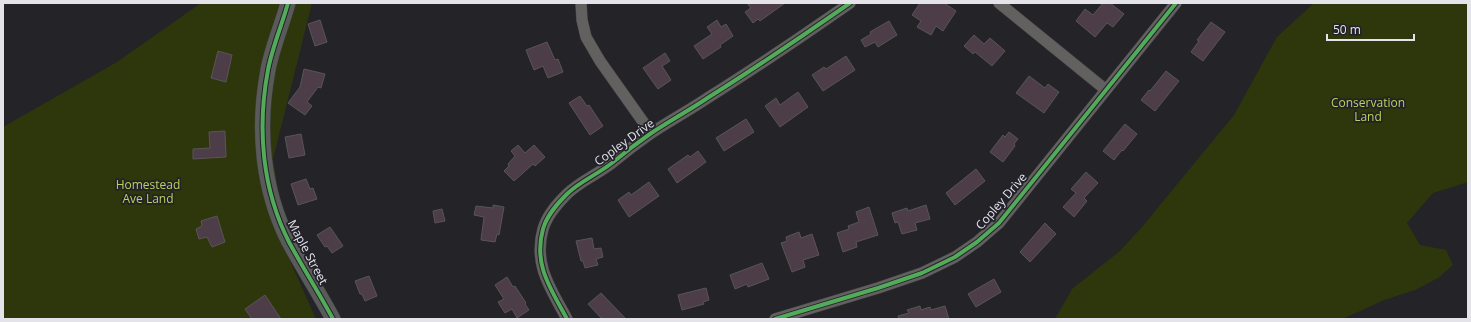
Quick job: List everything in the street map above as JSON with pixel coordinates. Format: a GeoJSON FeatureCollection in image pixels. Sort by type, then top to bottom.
{"type":"FeatureCollection","features":[{"type":"Feature","properties":{"kind":"street","name":"Maple Street"},"geometry":{"type":"LineString","coordinates":[[288,3],[268,69],[263,117],[265,163],[274,204],[286,236],[333,319]]}},
{"type":"Feature","properties":{"kind":"street"},"geometry":{"type":"LineString","coordinates":[[581,3],[582,20],[589,43],[651,133]]}},
{"type":"Feature","properties":{"kind":"street","name":"Copley Drive"},"geometry":{"type":"LineString","coordinates":[[567,319],[547,281],[539,254],[544,228],[549,215],[567,194],[600,172],[651,133],[710,97],[850,3]]}},
{"type":"Feature","properties":{"kind":"street"},"geometry":{"type":"LineString","coordinates":[[999,3],[1106,90]]}},
{"type":"Feature","properties":{"kind":"street","name":"Copley Drive"},"geometry":{"type":"LineString","coordinates":[[775,319],[922,273],[955,258],[977,242],[999,223],[1176,3]]}},
{"type":"Feature","properties":{"kind":"green space","name":"Homestead Ave Land"},"geometry":{"type":"Polygon","coordinates":[[[201,3],[312,3],[273,159],[290,261],[316,319],[3,319],[3,127],[117,62],[201,3]]]}},
{"type":"Feature","properties":{"kind":"green space","name":"Conservation Land"},"geometry":{"type":"Polygon","coordinates":[[[1314,3],[1468,3],[1468,182],[1433,193],[1407,223],[1420,245],[1446,250],[1453,265],[1438,278],[1415,290],[1384,300],[1347,317],[1339,319],[1055,319],[1072,289],[1120,251],[1142,227],[1234,115],[1277,37],[1314,3]]]}},
{"type":"Feature","properties":{"kind":"building"},"geometry":{"type":"Polygon","coordinates":[[[747,3],[785,3],[760,21],[758,19],[753,23],[745,12],[751,8],[747,3]]]}},
{"type":"Feature","properties":{"kind":"building"},"geometry":{"type":"Polygon","coordinates":[[[920,3],[944,3],[956,11],[943,31],[936,26],[931,35],[917,27],[921,21],[912,15],[920,3]]]}},
{"type":"Feature","properties":{"kind":"building"},"geometry":{"type":"Polygon","coordinates":[[[1103,3],[1110,3],[1124,14],[1113,27],[1107,23],[1095,37],[1076,21],[1085,9],[1093,15],[1103,3]]]}},
{"type":"Feature","properties":{"kind":"building"},"geometry":{"type":"Polygon","coordinates":[[[320,20],[327,42],[315,46],[308,24],[320,20]]]}},
{"type":"Feature","properties":{"kind":"building"},"geometry":{"type":"Polygon","coordinates":[[[717,20],[721,27],[726,24],[733,36],[720,45],[721,47],[703,59],[694,46],[712,34],[707,27],[717,20]]]}},
{"type":"Feature","properties":{"kind":"building"},"geometry":{"type":"Polygon","coordinates":[[[889,21],[897,35],[878,47],[875,42],[865,47],[861,40],[871,34],[870,32],[889,21]]]}},
{"type":"Feature","properties":{"kind":"building"},"geometry":{"type":"Polygon","coordinates":[[[1211,22],[1225,32],[1203,61],[1191,52],[1199,41],[1197,40],[1211,22]]]}},
{"type":"Feature","properties":{"kind":"building"},"geometry":{"type":"Polygon","coordinates":[[[974,35],[984,44],[990,38],[1005,51],[992,66],[975,52],[973,54],[964,46],[974,35]]]}},
{"type":"Feature","properties":{"kind":"building"},"geometry":{"type":"Polygon","coordinates":[[[547,42],[555,60],[558,59],[563,72],[548,78],[543,66],[534,70],[526,50],[547,42]]]}},
{"type":"Feature","properties":{"kind":"building"},"geometry":{"type":"Polygon","coordinates":[[[218,51],[232,55],[226,82],[211,78],[218,51]]]}},
{"type":"Feature","properties":{"kind":"building"},"geometry":{"type":"Polygon","coordinates":[[[665,53],[670,61],[662,66],[671,80],[658,89],[643,68],[665,53]]]}},
{"type":"Feature","properties":{"kind":"building"},"geometry":{"type":"Polygon","coordinates":[[[846,56],[855,70],[823,91],[812,75],[824,67],[826,69],[846,56]]]}},
{"type":"Feature","properties":{"kind":"building"},"geometry":{"type":"Polygon","coordinates":[[[304,69],[325,74],[321,88],[318,87],[307,102],[312,106],[305,115],[288,103],[300,87],[304,69]]]}},
{"type":"Feature","properties":{"kind":"building"},"geometry":{"type":"Polygon","coordinates":[[[1166,71],[1179,81],[1155,111],[1141,100],[1166,71]]]}},
{"type":"Feature","properties":{"kind":"building"},"geometry":{"type":"Polygon","coordinates":[[[1029,76],[1045,88],[1048,84],[1059,92],[1044,113],[1016,93],[1029,76]]]}},
{"type":"Feature","properties":{"kind":"building"},"geometry":{"type":"Polygon","coordinates":[[[798,92],[808,107],[780,127],[765,106],[776,98],[780,105],[798,92]]]}},
{"type":"Feature","properties":{"kind":"building"},"geometry":{"type":"Polygon","coordinates":[[[580,96],[587,106],[589,105],[603,126],[590,135],[569,103],[580,96]]]}},
{"type":"Feature","properties":{"kind":"building"},"geometry":{"type":"Polygon","coordinates":[[[746,119],[754,132],[724,151],[716,138],[746,119]]]}},
{"type":"Feature","properties":{"kind":"building"},"geometry":{"type":"Polygon","coordinates":[[[1125,124],[1137,134],[1114,160],[1103,151],[1125,124]]]}},
{"type":"Feature","properties":{"kind":"building"},"geometry":{"type":"Polygon","coordinates":[[[225,131],[226,157],[193,159],[193,149],[210,148],[209,132],[225,131]]]}},
{"type":"Feature","properties":{"kind":"building"},"geometry":{"type":"Polygon","coordinates":[[[1009,132],[1018,139],[1014,144],[1015,146],[1003,162],[990,152],[1003,135],[1005,137],[1009,132]]]}},
{"type":"Feature","properties":{"kind":"building"},"geometry":{"type":"Polygon","coordinates":[[[301,134],[305,155],[289,158],[285,137],[301,134]]]}},
{"type":"Feature","properties":{"kind":"building"},"geometry":{"type":"Polygon","coordinates":[[[518,145],[525,153],[534,145],[545,157],[535,166],[533,164],[514,181],[504,171],[515,156],[511,151],[518,145]]]}},
{"type":"Feature","properties":{"kind":"building"},"geometry":{"type":"Polygon","coordinates":[[[698,151],[706,162],[677,183],[668,169],[688,155],[690,157],[698,151]]]}},
{"type":"Feature","properties":{"kind":"building"},"geometry":{"type":"Polygon","coordinates":[[[976,169],[985,181],[955,205],[946,193],[976,169]]]}},
{"type":"Feature","properties":{"kind":"building"},"geometry":{"type":"Polygon","coordinates":[[[1086,172],[1098,183],[1084,198],[1087,201],[1074,217],[1063,207],[1076,193],[1071,189],[1086,172]]]}},
{"type":"Feature","properties":{"kind":"building"},"geometry":{"type":"Polygon","coordinates":[[[306,179],[310,189],[313,188],[317,199],[298,205],[291,184],[306,179]]]}},
{"type":"Feature","properties":{"kind":"building"},"geometry":{"type":"Polygon","coordinates":[[[649,182],[659,196],[629,217],[618,200],[629,192],[631,195],[649,182]]]}},
{"type":"Feature","properties":{"kind":"building"},"geometry":{"type":"Polygon","coordinates":[[[493,205],[504,207],[499,235],[497,234],[495,242],[481,240],[484,217],[474,215],[476,206],[493,208],[493,205]]]}},
{"type":"Feature","properties":{"kind":"building"},"geometry":{"type":"Polygon","coordinates":[[[926,205],[930,219],[915,223],[917,230],[902,234],[898,222],[895,223],[892,213],[907,208],[908,211],[926,205]]]}},
{"type":"Feature","properties":{"kind":"building"},"geometry":{"type":"Polygon","coordinates":[[[869,207],[878,235],[856,242],[857,247],[843,252],[837,233],[849,229],[848,226],[859,222],[856,212],[869,207]]]}},
{"type":"Feature","properties":{"kind":"building"},"geometry":{"type":"Polygon","coordinates":[[[442,209],[445,221],[435,223],[433,211],[442,209]]]}},
{"type":"Feature","properties":{"kind":"building"},"geometry":{"type":"Polygon","coordinates":[[[217,216],[225,242],[212,247],[207,237],[199,239],[196,229],[202,226],[201,221],[217,216]]]}},
{"type":"Feature","properties":{"kind":"building"},"geometry":{"type":"Polygon","coordinates":[[[1045,223],[1056,234],[1030,262],[1020,252],[1045,223]]]}},
{"type":"Feature","properties":{"kind":"building"},"geometry":{"type":"Polygon","coordinates":[[[330,227],[343,246],[332,253],[327,246],[325,247],[317,235],[330,227]]]}},
{"type":"Feature","properties":{"kind":"building"},"geometry":{"type":"Polygon","coordinates":[[[799,232],[801,238],[812,234],[819,255],[803,260],[805,267],[792,272],[781,243],[787,241],[786,237],[799,232]]]}},
{"type":"Feature","properties":{"kind":"building"},"geometry":{"type":"Polygon","coordinates":[[[592,238],[594,249],[601,248],[603,257],[596,259],[598,265],[585,268],[583,261],[581,261],[576,241],[592,238]]]}},
{"type":"Feature","properties":{"kind":"building"},"geometry":{"type":"Polygon","coordinates":[[[762,263],[769,279],[748,287],[747,284],[735,289],[730,275],[762,263]]]}},
{"type":"Feature","properties":{"kind":"building"},"geometry":{"type":"Polygon","coordinates":[[[369,276],[377,296],[365,301],[362,294],[360,294],[355,281],[369,276]]]}},
{"type":"Feature","properties":{"kind":"building"},"geometry":{"type":"Polygon","coordinates":[[[507,277],[513,287],[515,286],[529,310],[517,318],[512,309],[505,313],[498,302],[504,299],[495,285],[507,277]]]}},
{"type":"Feature","properties":{"kind":"building"},"geometry":{"type":"Polygon","coordinates":[[[994,279],[1001,292],[976,307],[968,294],[994,279]]]}},
{"type":"Feature","properties":{"kind":"building"},"geometry":{"type":"Polygon","coordinates":[[[706,288],[709,300],[703,302],[704,304],[682,310],[678,295],[706,288]]]}},
{"type":"Feature","properties":{"kind":"building"},"geometry":{"type":"Polygon","coordinates":[[[601,293],[626,319],[602,319],[588,304],[601,293]]]}},
{"type":"Feature","properties":{"kind":"building"},"geometry":{"type":"Polygon","coordinates":[[[265,295],[281,319],[252,319],[245,309],[265,295]]]}},
{"type":"Feature","properties":{"kind":"building"},"geometry":{"type":"Polygon","coordinates":[[[920,306],[921,310],[930,307],[931,310],[945,306],[949,319],[899,319],[898,316],[909,313],[907,310],[920,306]]]}},
{"type":"Feature","properties":{"kind":"cycle path"},"geometry":{"type":"LineString","coordinates":[[288,3],[268,70],[263,114],[264,158],[273,201],[280,222],[289,242],[333,319]]}},
{"type":"Feature","properties":{"kind":"cycle path"},"geometry":{"type":"LineString","coordinates":[[567,319],[545,276],[540,254],[545,224],[550,214],[567,194],[607,167],[650,134],[745,74],[850,3]]}},
{"type":"Feature","properties":{"kind":"cycle path"},"geometry":{"type":"LineString","coordinates":[[775,319],[922,273],[955,257],[977,242],[999,223],[1176,3]]}}]}
